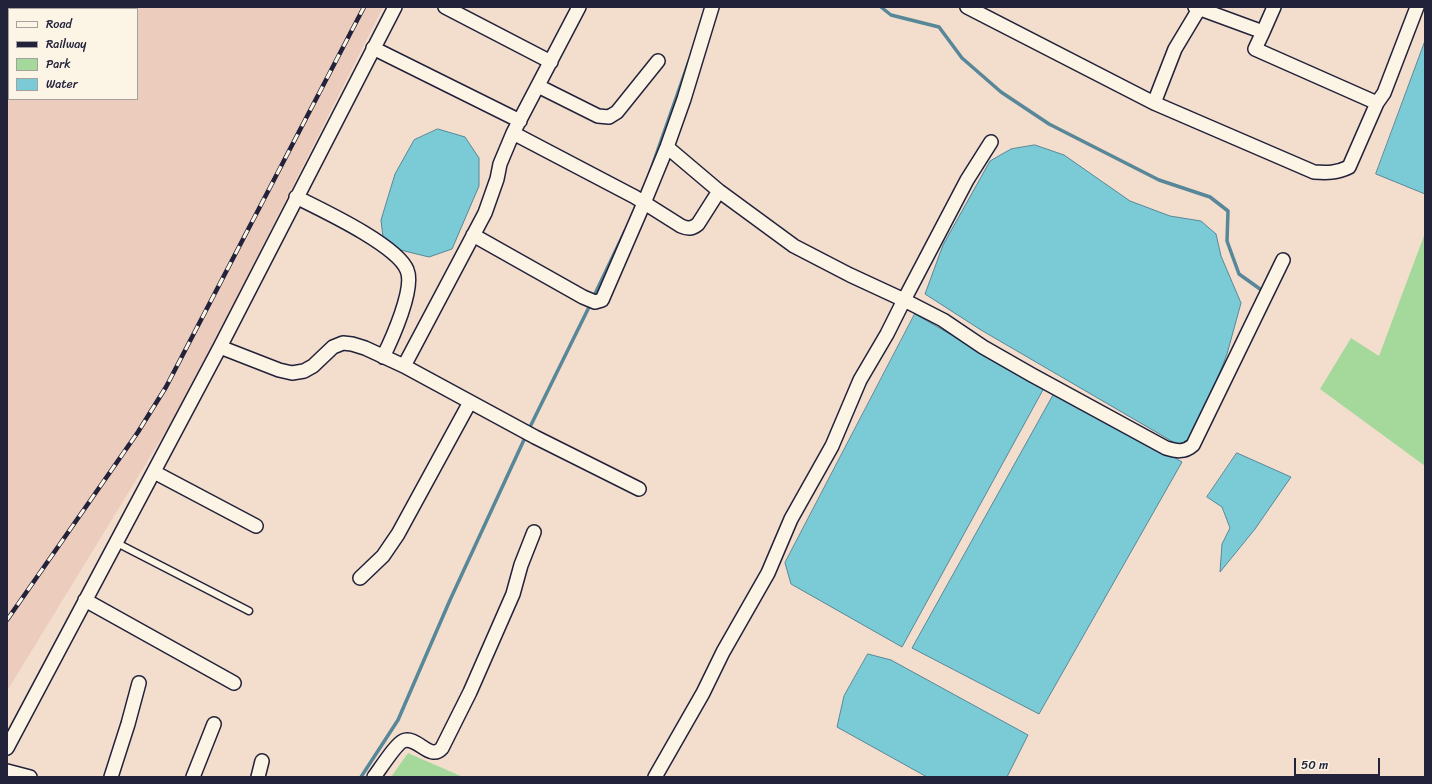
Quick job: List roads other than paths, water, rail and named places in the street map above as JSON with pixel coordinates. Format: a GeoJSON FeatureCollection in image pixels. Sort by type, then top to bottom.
{"type":"FeatureCollection","features":[{"type":"Feature","properties":{"kind":"street"},"geometry":{"type":"LineString","coordinates":[[7,748],[220,347],[395,7]]}},
{"type":"Feature","properties":{"kind":"street"},"geometry":{"type":"LineString","coordinates":[[445,7],[551,62]]}},
{"type":"Feature","properties":{"kind":"street"},"geometry":{"type":"LineString","coordinates":[[404,366],[484,213],[492,195],[500,164],[513,133],[579,7]]}},
{"type":"Feature","properties":{"kind":"street"},"geometry":{"type":"LineString","coordinates":[[473,235],[592,301],[600,301],[604,297],[640,201],[667,147],[684,99],[712,7]]}},
{"type":"Feature","properties":{"kind":"street"},"geometry":{"type":"LineString","coordinates":[[967,7],[1154,103],[1314,172],[1327,173],[1339,172],[1349,167],[1376,103],[1384,93],[1417,7]]}},
{"type":"Feature","properties":{"kind":"street"},"geometry":{"type":"LineString","coordinates":[[1274,7],[1255,49],[1376,103]]}},
{"type":"Feature","properties":{"kind":"street"},"geometry":{"type":"LineString","coordinates":[[1154,103],[1176,49],[1203,9],[1263,32]]}},
{"type":"Feature","properties":{"kind":"street"},"geometry":{"type":"LineString","coordinates":[[374,48],[520,121]]}},
{"type":"Feature","properties":{"kind":"street"},"geometry":{"type":"LineString","coordinates":[[538,86],[598,116],[609,117],[617,112],[658,61]]}},
{"type":"Feature","properties":{"kind":"street"},"geometry":{"type":"LineString","coordinates":[[513,133],[687,228],[693,228],[698,224],[720,192]]}},
{"type":"Feature","properties":{"kind":"street"},"geometry":{"type":"LineString","coordinates":[[655,777],[703,693],[723,652],[768,573],[791,518],[832,446],[860,380],[887,334],[967,180],[990,142]]}},
{"type":"Feature","properties":{"kind":"street"},"geometry":{"type":"LineString","coordinates":[[667,147],[720,192],[794,246],[943,320],[984,347],[1039,379],[1166,448],[1180,451],[1188,449],[1193,445],[1283,260]]}},
{"type":"Feature","properties":{"kind":"street"},"geometry":{"type":"LineString","coordinates":[[296,197],[354,227],[400,258],[408,271],[408,286],[405,304],[392,339],[383,356]]}},
{"type":"Feature","properties":{"kind":"street"},"geometry":{"type":"LineString","coordinates":[[220,347],[278,370],[292,373],[304,371],[313,366],[333,347],[343,343],[365,348],[404,366],[535,437],[639,489]]}},
{"type":"Feature","properties":{"kind":"street"},"geometry":{"type":"LineString","coordinates":[[360,578],[383,556],[398,534],[470,402]]}},
{"type":"Feature","properties":{"kind":"street"},"geometry":{"type":"LineString","coordinates":[[154,472],[256,526]]}},
{"type":"Feature","properties":{"kind":"street"},"geometry":{"type":"LineString","coordinates":[[374,777],[393,751],[403,741],[413,741],[434,753],[439,752],[442,748],[470,692],[513,594],[521,565],[534,532]]}},
{"type":"Feature","properties":{"kind":"street"},"geometry":{"type":"LineString","coordinates":[[85,600],[234,683]]}},
{"type":"Feature","properties":{"kind":"street"},"geometry":{"type":"LineString","coordinates":[[111,777],[139,683]]}},
{"type":"Feature","properties":{"kind":"street"},"geometry":{"type":"LineString","coordinates":[[193,777],[214,724]]}},
{"type":"Feature","properties":{"kind":"street"},"geometry":{"type":"LineString","coordinates":[[258,777],[262,761]]}},
{"type":"Feature","properties":{"kind":"street"},"geometry":{"type":"LineString","coordinates":[[7,771],[30,777]]}},
{"type":"Feature","properties":{"kind":"lane"},"geometry":{"type":"LineString","coordinates":[[117,543],[249,611]]}},
{"type":"Feature","properties":{"kind":"water"},"geometry":{"type":"Polygon","coordinates":[[[1425,41],[1425,194],[1376,174],[1425,41]]]}},
{"type":"Feature","properties":{"kind":"water"},"geometry":{"type":"Polygon","coordinates":[[[438,129],[465,137],[479,158],[479,186],[452,249],[429,257],[384,246],[381,220],[395,174],[414,140],[438,129]]]}},
{"type":"Feature","properties":{"kind":"water"},"geometry":{"type":"Polygon","coordinates":[[[1035,145],[1064,155],[1130,201],[1170,216],[1201,221],[1216,234],[1221,256],[1241,303],[1227,354],[1194,439],[1180,446],[981,330],[925,294],[943,245],[990,161],[1011,149],[1035,145]]]}},
{"type":"Feature","properties":{"kind":"water"},"geometry":{"type":"Polygon","coordinates":[[[915,314],[1044,388],[902,647],[791,584],[785,563],[915,314]]]}},
{"type":"Feature","properties":{"kind":"water"},"geometry":{"type":"Polygon","coordinates":[[[1067,393],[1182,462],[1039,714],[912,648],[1053,395],[1067,393]]]}},
{"type":"Feature","properties":{"kind":"water"},"geometry":{"type":"Polygon","coordinates":[[[1237,453],[1291,477],[1255,529],[1220,572],[1222,544],[1230,528],[1222,507],[1207,497],[1237,453]]]}},
{"type":"Feature","properties":{"kind":"water"},"geometry":{"type":"Polygon","coordinates":[[[868,654],[891,660],[1028,735],[1007,777],[927,777],[837,727],[844,696],[868,654]]]}},
{"type":"Feature","properties":{"kind":"waterway"},"geometry":{"type":"LineString","coordinates":[[881,7],[891,15],[939,27],[962,58],[1001,92],[1049,124],[1159,180],[1210,197],[1228,211],[1227,241],[1239,274],[1260,289]]}},
{"type":"Feature","properties":{"kind":"waterway"},"geometry":{"type":"LineString","coordinates":[[648,178],[689,61]]}},
{"type":"Feature","properties":{"kind":"waterway"},"geometry":{"type":"LineString","coordinates":[[593,298],[625,231]]}},
{"type":"Feature","properties":{"kind":"waterway"},"geometry":{"type":"LineString","coordinates":[[361,777],[398,720],[450,600],[529,429],[591,303]]}},
{"type":"Feature","properties":{"kind":"railway"},"geometry":{"type":"LineString","coordinates":[[7,620],[138,432],[166,387],[364,7]]}}]}
